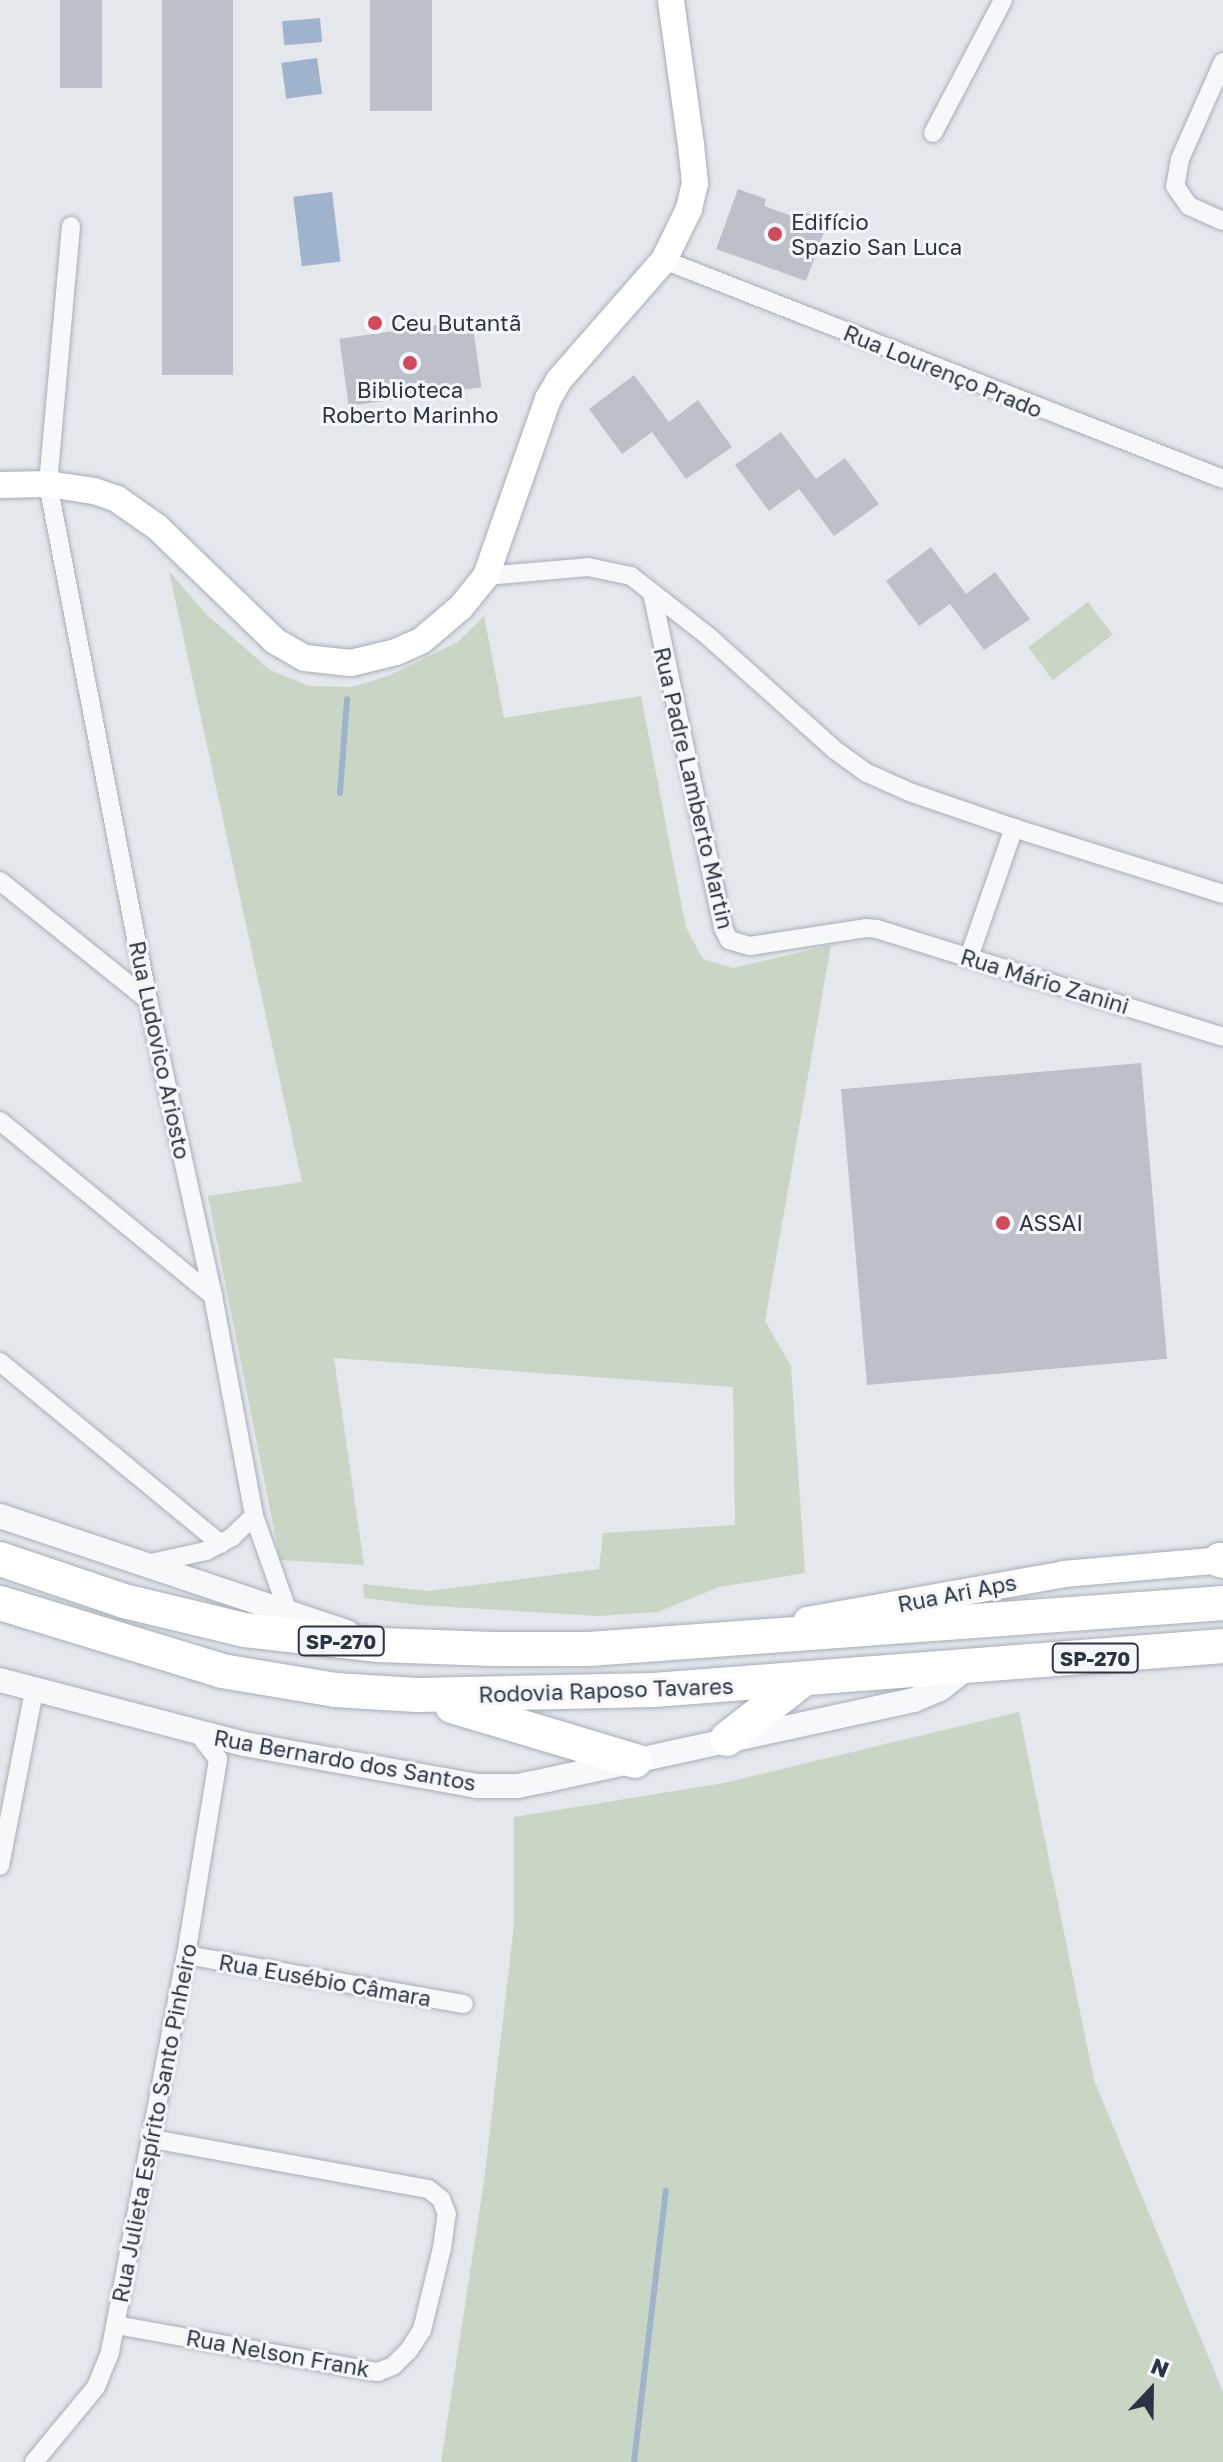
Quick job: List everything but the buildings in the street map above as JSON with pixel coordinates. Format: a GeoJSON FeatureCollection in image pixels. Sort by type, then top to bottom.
{"type":"FeatureCollection","features":[{"type":"Feature","properties":{"kind":"highway","name":"Rodovia Raposo Tavares"},"geometry":{"type":"LineString","coordinates":[[0,1559],[124,1601],[245,1630],[379,1645],[589,1649],[1223,1603]]}},
{"type":"Feature","properties":{"kind":"highway","name":"Rodovia Raposo Tavares"},"geometry":{"type":"LineString","coordinates":[[0,1603],[222,1671],[335,1690],[417,1695],[565,1694],[801,1681],[1223,1646]]}},
{"type":"Feature","properties":{"kind":"highway"},"geometry":{"type":"LineString","coordinates":[[727,1739],[801,1681]]}},
{"type":"Feature","properties":{"kind":"highway"},"geometry":{"type":"LineString","coordinates":[[417,1695],[635,1761]]}},
{"type":"Feature","properties":{"kind":"main road"},"geometry":{"type":"LineString","coordinates":[[0,485],[48,484],[94,491],[138,512],[275,641],[292,653],[315,660],[351,663],[375,659],[421,641],[461,607],[486,576],[507,524],[536,426],[553,390],[664,260],[689,209],[695,183],[671,0]]}},
{"type":"Feature","properties":{"kind":"main road","name":"Rua Ari Aps"},"geometry":{"type":"LineString","coordinates":[[693,1642],[1064,1574],[1222,1560]]}},
{"type":"Feature","properties":{"kind":"street"},"geometry":{"type":"LineString","coordinates":[[933,133],[1003,0]]}},
{"type":"Feature","properties":{"kind":"street"},"geometry":{"type":"LineString","coordinates":[[1223,62],[1180,159],[1175,186],[1189,206],[1223,221]]}},
{"type":"Feature","properties":{"kind":"street","name":"Rua Ludovico Ariosto"},"geometry":{"type":"LineString","coordinates":[[71,226],[48,484],[148,1000],[213,1296],[254,1516],[288,1612]]}},
{"type":"Feature","properties":{"kind":"street","name":"Rua Lourenço Prado"},"geometry":{"type":"LineString","coordinates":[[664,260],[1223,479]]}},
{"type":"Feature","properties":{"kind":"street"},"geometry":{"type":"LineString","coordinates":[[486,576],[588,567],[612,569],[631,576],[709,637],[835,750],[867,773],[912,793],[1014,828],[1223,894]]}},
{"type":"Feature","properties":{"kind":"street","name":"Rua Padre Lamberto Martin"},"geometry":{"type":"LineString","coordinates":[[652,593],[723,928],[729,940],[750,946],[866,928]]}},
{"type":"Feature","properties":{"kind":"street"},"geometry":{"type":"LineString","coordinates":[[969,957],[1014,828]]}},
{"type":"Feature","properties":{"kind":"street"},"geometry":{"type":"LineString","coordinates":[[0,881],[148,1000]]}},
{"type":"Feature","properties":{"kind":"street","name":"Rua Mário Zanini"},"geometry":{"type":"LineString","coordinates":[[866,928],[1223,1037]]}},
{"type":"Feature","properties":{"kind":"street"},"geometry":{"type":"LineString","coordinates":[[0,1121],[213,1296]]}},
{"type":"Feature","properties":{"kind":"street"},"geometry":{"type":"LineString","coordinates":[[0,1362],[221,1544]]}},
{"type":"Feature","properties":{"kind":"street"},"geometry":{"type":"LineString","coordinates":[[0,1516],[379,1645]]}},
{"type":"Feature","properties":{"kind":"street"},"geometry":{"type":"LineString","coordinates":[[146,1564],[185,1557],[221,1544],[254,1516]]}},
{"type":"Feature","properties":{"kind":"street","name":"Rua Bernardo dos Santos"},"geometry":{"type":"LineString","coordinates":[[0,1680],[244,1744],[477,1786],[517,1786],[914,1700],[940,1689],[967,1668]]}},
{"type":"Feature","properties":{"kind":"street"},"geometry":{"type":"LineString","coordinates":[[0,1866],[34,1691]]}},
{"type":"Feature","properties":{"kind":"street"},"geometry":{"type":"LineString","coordinates":[[198,1733],[218,1759],[244,1744]]}},
{"type":"Feature","properties":{"kind":"street","name":"Rua Julieta Espírito Santo Pinheiro"},"geometry":{"type":"LineString","coordinates":[[34,2462],[96,2387],[105,2368],[152,2139],[218,1759]]}},
{"type":"Feature","properties":{"kind":"street","name":"Rua Eusébio Câmara"},"geometry":{"type":"LineString","coordinates":[[186,1955],[464,2004]]}},
{"type":"Feature","properties":{"kind":"street","name":"Rua Nelson Frank"},"geometry":{"type":"LineString","coordinates":[[116,2325],[378,2372],[401,2358],[422,2330],[442,2248],[447,2214],[441,2199],[428,2189],[152,2139]]}},
{"type":"Feature","properties":{"kind":"green space"},"geometry":{"type":"Polygon","coordinates":[[[169,571],[207,615],[270,670],[309,686],[352,687],[388,676],[458,642],[484,616],[504,718],[641,696],[686,928],[703,959],[733,968],[831,945],[765,1321],[791,1366],[805,1573],[719,1587],[658,1612],[597,1616],[419,1605],[364,1598],[363,1584],[428,1591],[599,1569],[603,1533],[735,1525],[733,1387],[334,1358],[364,1565],[280,1560],[208,1196],[302,1182],[169,571]]]}},
{"type":"Feature","properties":{"kind":"green space"},"geometry":{"type":"Polygon","coordinates":[[[1088,602],[1113,635],[1053,680],[1028,647],[1088,602]]]}},
{"type":"Feature","properties":{"kind":"green space"},"geometry":{"type":"Polygon","coordinates":[[[1019,1712],[1094,2080],[1223,2392],[1223,2462],[441,2462],[484,2181],[514,1925],[514,1817],[724,1783],[1019,1712]]]}},
{"type":"Feature","properties":{"kind":"water"},"geometry":{"type":"Polygon","coordinates":[[[320,18],[322,42],[284,45],[282,21],[320,18]]]}},
{"type":"Feature","properties":{"kind":"water"},"geometry":{"type":"Polygon","coordinates":[[[317,58],[322,94],[286,99],[281,63],[317,58]]]}},
{"type":"Feature","properties":{"kind":"water"},"geometry":{"type":"Polygon","coordinates":[[[332,192],[341,261],[302,266],[293,197],[332,192]]]}},
{"type":"Feature","properties":{"kind":"waterway"},"geometry":{"type":"LineString","coordinates":[[340,793],[347,699]]}},
{"type":"Feature","properties":{"kind":"waterway"},"geometry":{"type":"LineString","coordinates":[[634,2462],[666,2191]]}},
{"type":"Feature","properties":{"kind":"place","name":"Edifício Spazio San Luca"},"geometry":{"type":"Point","coordinates":[775,234]}},
{"type":"Feature","properties":{"kind":"place","name":"Ceu Butantã"},"geometry":{"type":"Point","coordinates":[375,323]}},
{"type":"Feature","properties":{"kind":"place","name":"Biblioteca Roberto Marinho"},"geometry":{"type":"Point","coordinates":[410,363]}},
{"type":"Feature","properties":{"kind":"place","name":"ASSAI"},"geometry":{"type":"Point","coordinates":[1003,1223]}}]}
